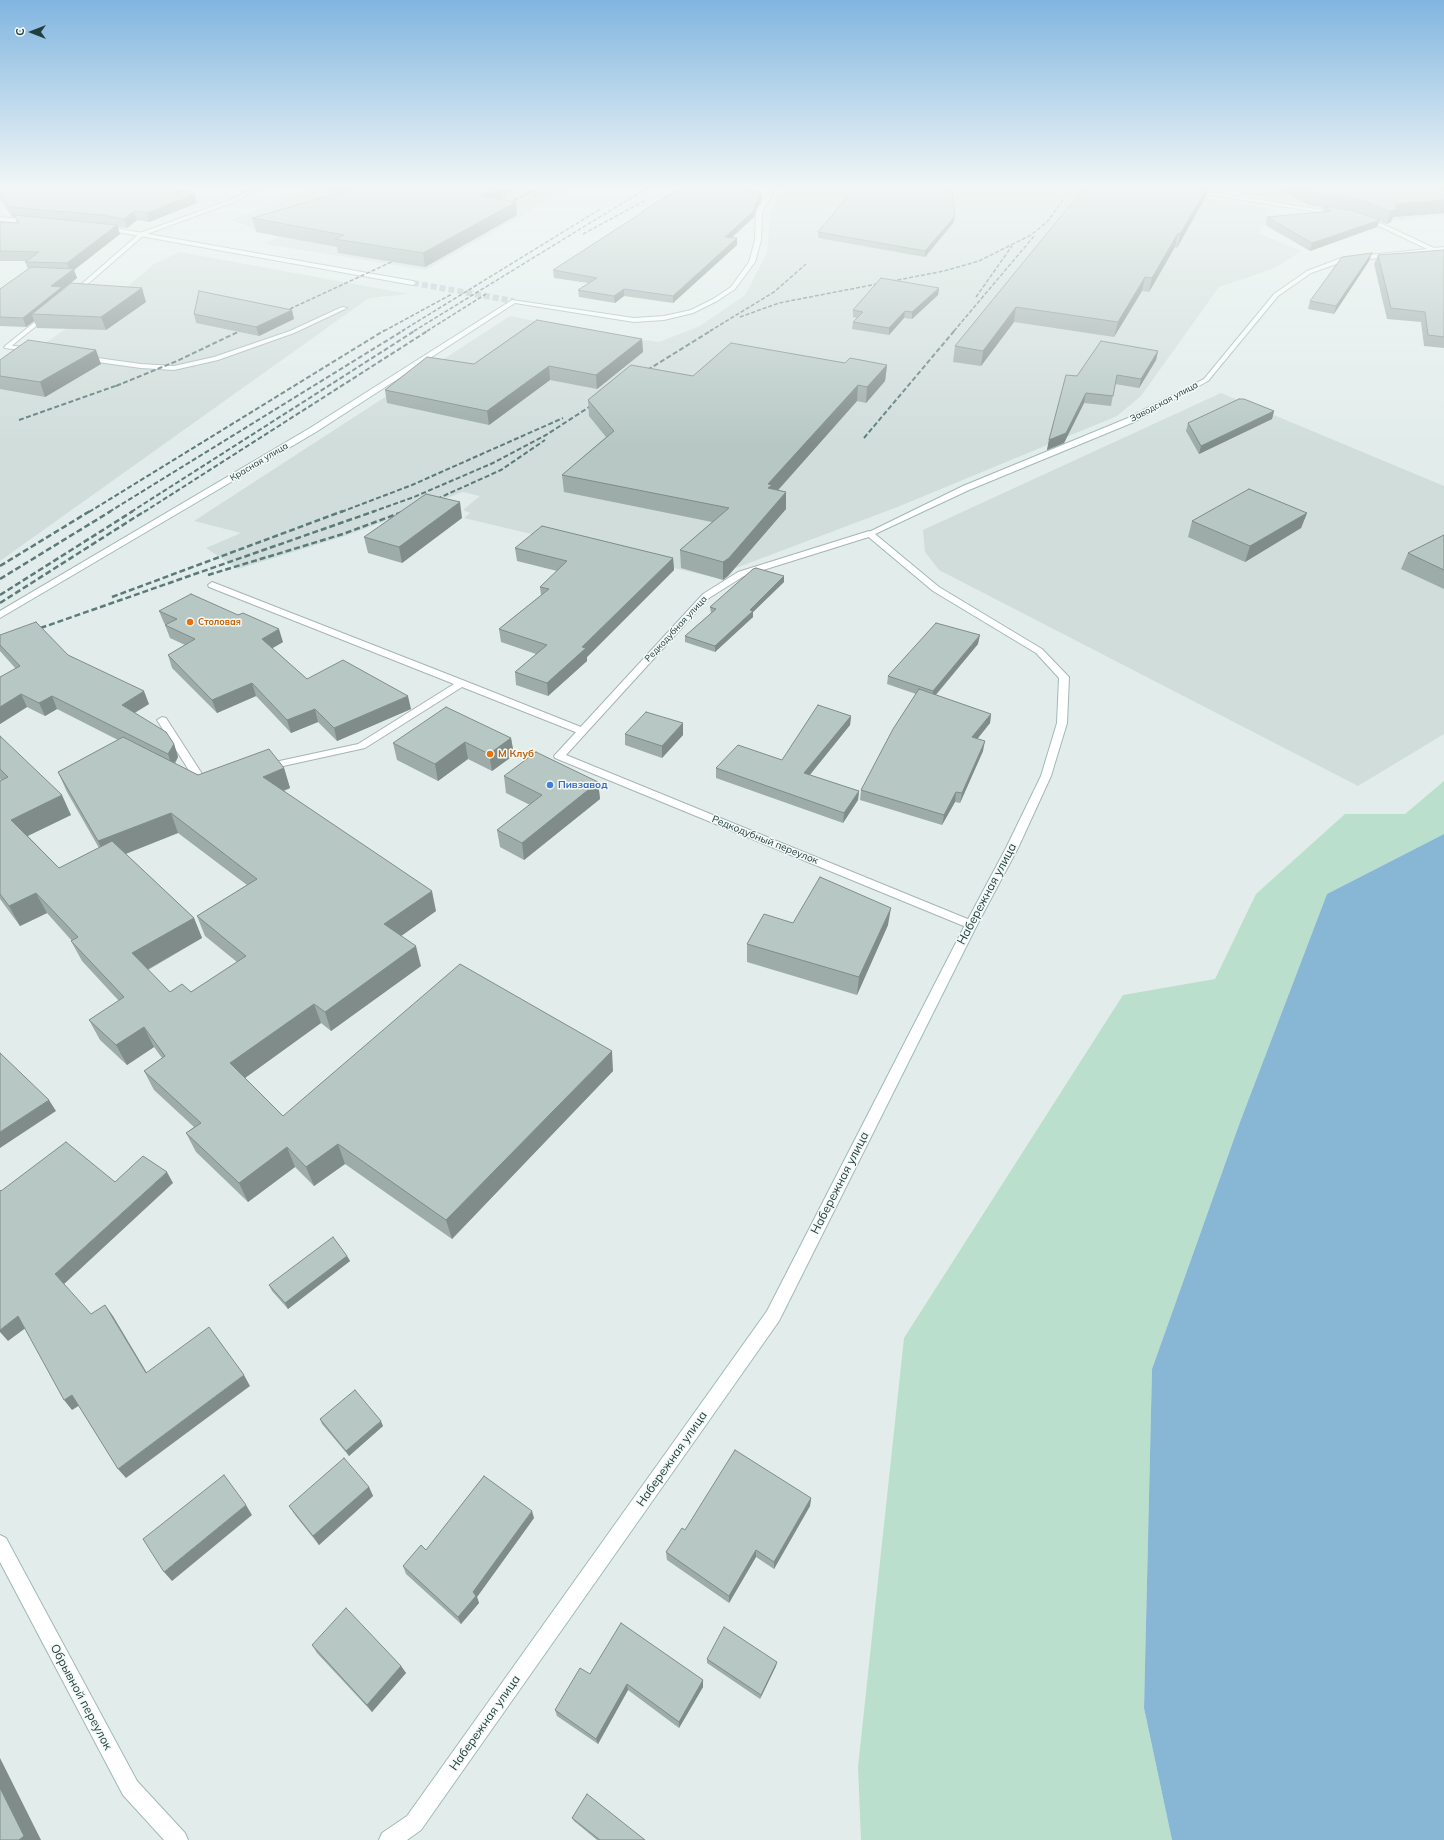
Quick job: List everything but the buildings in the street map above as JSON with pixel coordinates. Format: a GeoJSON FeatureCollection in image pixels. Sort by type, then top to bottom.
{"type":"FeatureCollection","features":[{"type":"Feature","properties":{"kind":"main road"},"geometry":{"type":"LineString","coordinates":[[69,297],[96,274]]}},
{"type":"Feature","properties":{"kind":"main road"},"geometry":{"type":"LineString","coordinates":[[362,274],[413,283]]}},
{"type":"Feature","properties":{"kind":"main road","name":"Красная улица"},"geometry":{"type":"LineString","coordinates":[[0,615],[313,430],[514,301],[634,320],[664,318],[692,311],[715,300],[733,288],[743,274]]}},
{"type":"Feature","properties":{"kind":"main road","name":"Заводская улица"},"geometry":{"type":"LineString","coordinates":[[869,534],[966,488],[1131,420],[1206,380],[1276,295],[1306,274]]}},
{"type":"Feature","properties":{"kind":"main road"},"geometry":{"type":"LineString","coordinates":[[78,357],[141,366],[174,368],[224,356],[292,332],[344,308]]}},
{"type":"Feature","properties":{"kind":"main road"},"geometry":{"type":"LineString","coordinates":[[38,351],[7,346],[50,312]]}},
{"type":"Feature","properties":{"kind":"main road","name":"Редкодубная улица"},"geometry":{"type":"LineString","coordinates":[[559,756],[706,596],[741,574],[869,534]]}},
{"type":"Feature","properties":{"kind":"main road","name":"Набережная улица"},"geometry":{"type":"LineString","coordinates":[[389,1840],[414,1823],[773,1316],[971,925],[1012,848],[1046,776],[1062,723],[1064,677],[1039,650],[936,589],[869,534]]}},
{"type":"Feature","properties":{"kind":"main road"},"geometry":{"type":"LineString","coordinates":[[212,585],[582,731]]}},
{"type":"Feature","properties":{"kind":"main road"},"geometry":{"type":"LineString","coordinates":[[255,769],[361,746],[462,683]]}},
{"type":"Feature","properties":{"kind":"main road"},"geometry":{"type":"LineString","coordinates":[[162,720],[201,781],[217,777]]}},
{"type":"Feature","properties":{"kind":"main road","name":"Редкодубный переулок"},"geometry":{"type":"LineString","coordinates":[[559,756],[971,925]]}},
{"type":"Feature","properties":{"kind":"main road","name":"Обрывной переулок"},"geometry":{"type":"LineString","coordinates":[[0,1544],[130,1788],[178,1840]]}},
{"type":"Feature","properties":{"kind":"shaded area"},"geometry":{"type":"Polygon","coordinates":[[[142,274],[299,274],[409,294],[369,298],[0,561],[0,374],[127,287],[142,274]]]}},
{"type":"Feature","properties":{"kind":"shaded area"},"geometry":{"type":"Polygon","coordinates":[[[756,274],[1258,274],[1219,287],[1141,396],[1117,416],[900,506],[712,577],[464,518],[470,513],[463,510],[480,496],[463,492],[345,536],[238,569],[206,548],[241,533],[194,521],[510,316],[536,321],[542,327],[659,342],[700,326],[745,295],[756,274]]]}},
{"type":"Feature","properties":{"kind":"shaded area"},"geometry":{"type":"Polygon","coordinates":[[[1221,393],[1444,486],[1444,734],[1358,786],[939,570],[925,552],[923,530],[1221,393]]]}},
{"type":"Feature","properties":{"kind":"green space"},"geometry":{"type":"Polygon","coordinates":[[[1444,781],[1444,834],[1327,894],[1240,1122],[1152,1369],[1144,1708],[1172,1840],[861,1840],[858,1767],[904,1338],[1123,995],[1215,979],[1256,894],[1345,814],[1405,814],[1444,781]]]}},
{"type":"Feature","properties":{"kind":"water"},"geometry":{"type":"Polygon","coordinates":[[[1444,834],[1444,1840],[1172,1840],[1144,1708],[1152,1369],[1240,1122],[1327,894],[1444,834]]]}},
{"type":"Feature","properties":{"kind":"tunnel"},"geometry":{"type":"LineString","coordinates":[[413,283],[514,301]]}},
{"type":"Feature","properties":{"kind":"railway"},"geometry":{"type":"LineString","coordinates":[[279,314],[366,274]]}},
{"type":"Feature","properties":{"kind":"railway"},"geometry":{"type":"LineString","coordinates":[[402,331],[495,274]]}},
{"type":"Feature","properties":{"kind":"railway"},"geometry":{"type":"LineString","coordinates":[[414,331],[507,274]]}},
{"type":"Feature","properties":{"kind":"railway"},"geometry":{"type":"LineString","coordinates":[[710,331],[774,292],[795,274]]}},
{"type":"Feature","properties":{"kind":"railway"},"geometry":{"type":"LineString","coordinates":[[740,317],[779,303],[929,274]]}},
{"type":"Feature","properties":{"kind":"railway"},"geometry":{"type":"LineString","coordinates":[[976,297],[992,274]]}},
{"type":"Feature","properties":{"kind":"railway"},"geometry":{"type":"LineString","coordinates":[[954,331],[1002,274]]}},
{"type":"Feature","properties":{"kind":"railway"},"geometry":{"type":"LineString","coordinates":[[384,331],[452,294]]}},
{"type":"Feature","properties":{"kind":"railway"},"geometry":{"type":"LineString","coordinates":[[427,331],[486,294]]}},
{"type":"Feature","properties":{"kind":"railway"},"geometry":{"type":"LineString","coordinates":[[240,331],[249,327]]}},
{"type":"Feature","properties":{"kind":"railway"},"geometry":{"type":"LineString","coordinates":[[120,384],[177,361],[242,330]]}},
{"type":"Feature","properties":{"kind":"railway"},"geometry":{"type":"LineString","coordinates":[[89,512],[385,330]]}},
{"type":"Feature","properties":{"kind":"railway"},"geometry":{"type":"LineString","coordinates":[[109,512],[404,330]]}},
{"type":"Feature","properties":{"kind":"railway"},"geometry":{"type":"LineString","coordinates":[[131,512],[416,330]]}},
{"type":"Feature","properties":{"kind":"railway"},"geometry":{"type":"LineString","coordinates":[[144,512],[429,330]]}},
{"type":"Feature","properties":{"kind":"railway"},"geometry":{"type":"LineString","coordinates":[[641,374],[712,330]]}},
{"type":"Feature","properties":{"kind":"railway"},"geometry":{"type":"LineString","coordinates":[[864,438],[955,330]]}},
{"type":"Feature","properties":{"kind":"railway"},"geometry":{"type":"LineString","coordinates":[[19,420],[120,384]]}},
{"type":"Feature","properties":{"kind":"railway"},"geometry":{"type":"LineString","coordinates":[[116,386],[120,384]]}},
{"type":"Feature","properties":{"kind":"railway"},"geometry":{"type":"LineString","coordinates":[[372,512],[414,497],[493,463],[546,435],[597,402]]}},
{"type":"Feature","properties":{"kind":"railway"},"geometry":{"type":"LineString","coordinates":[[341,512],[412,485],[563,418]]}},
{"type":"Feature","properties":{"kind":"railway"},"geometry":{"type":"LineString","coordinates":[[430,502],[501,470],[545,440]]}},
{"type":"Feature","properties":{"kind":"railway"},"geometry":{"type":"LineString","coordinates":[[0,566],[90,511]]}},
{"type":"Feature","properties":{"kind":"railway"},"geometry":{"type":"LineString","coordinates":[[0,579],[111,511]]}},
{"type":"Feature","properties":{"kind":"railway"},"geometry":{"type":"LineString","coordinates":[[0,595],[133,511]]}},
{"type":"Feature","properties":{"kind":"railway"},"geometry":{"type":"LineString","coordinates":[[0,603],[145,511]]}},
{"type":"Feature","properties":{"kind":"railway"},"geometry":{"type":"LineString","coordinates":[[112,597],[343,511]]}},
{"type":"Feature","properties":{"kind":"railway"},"geometry":{"type":"LineString","coordinates":[[32,631],[375,511]]}},
{"type":"Feature","properties":{"kind":"railway"},"geometry":{"type":"LineString","coordinates":[[208,575],[343,534],[405,511],[403,512]]}},
{"type":"Feature","properties":{"kind":"place","name":"Столовая"},"geometry":{"type":"Point","coordinates":[190,622]}},
{"type":"Feature","properties":{"kind":"place","name":"М Клуб"},"geometry":{"type":"Point","coordinates":[490,754]}},
{"type":"Feature","properties":{"kind":"place","name":"Пивзавод"},"geometry":{"type":"Point","coordinates":[550,785]}}]}
